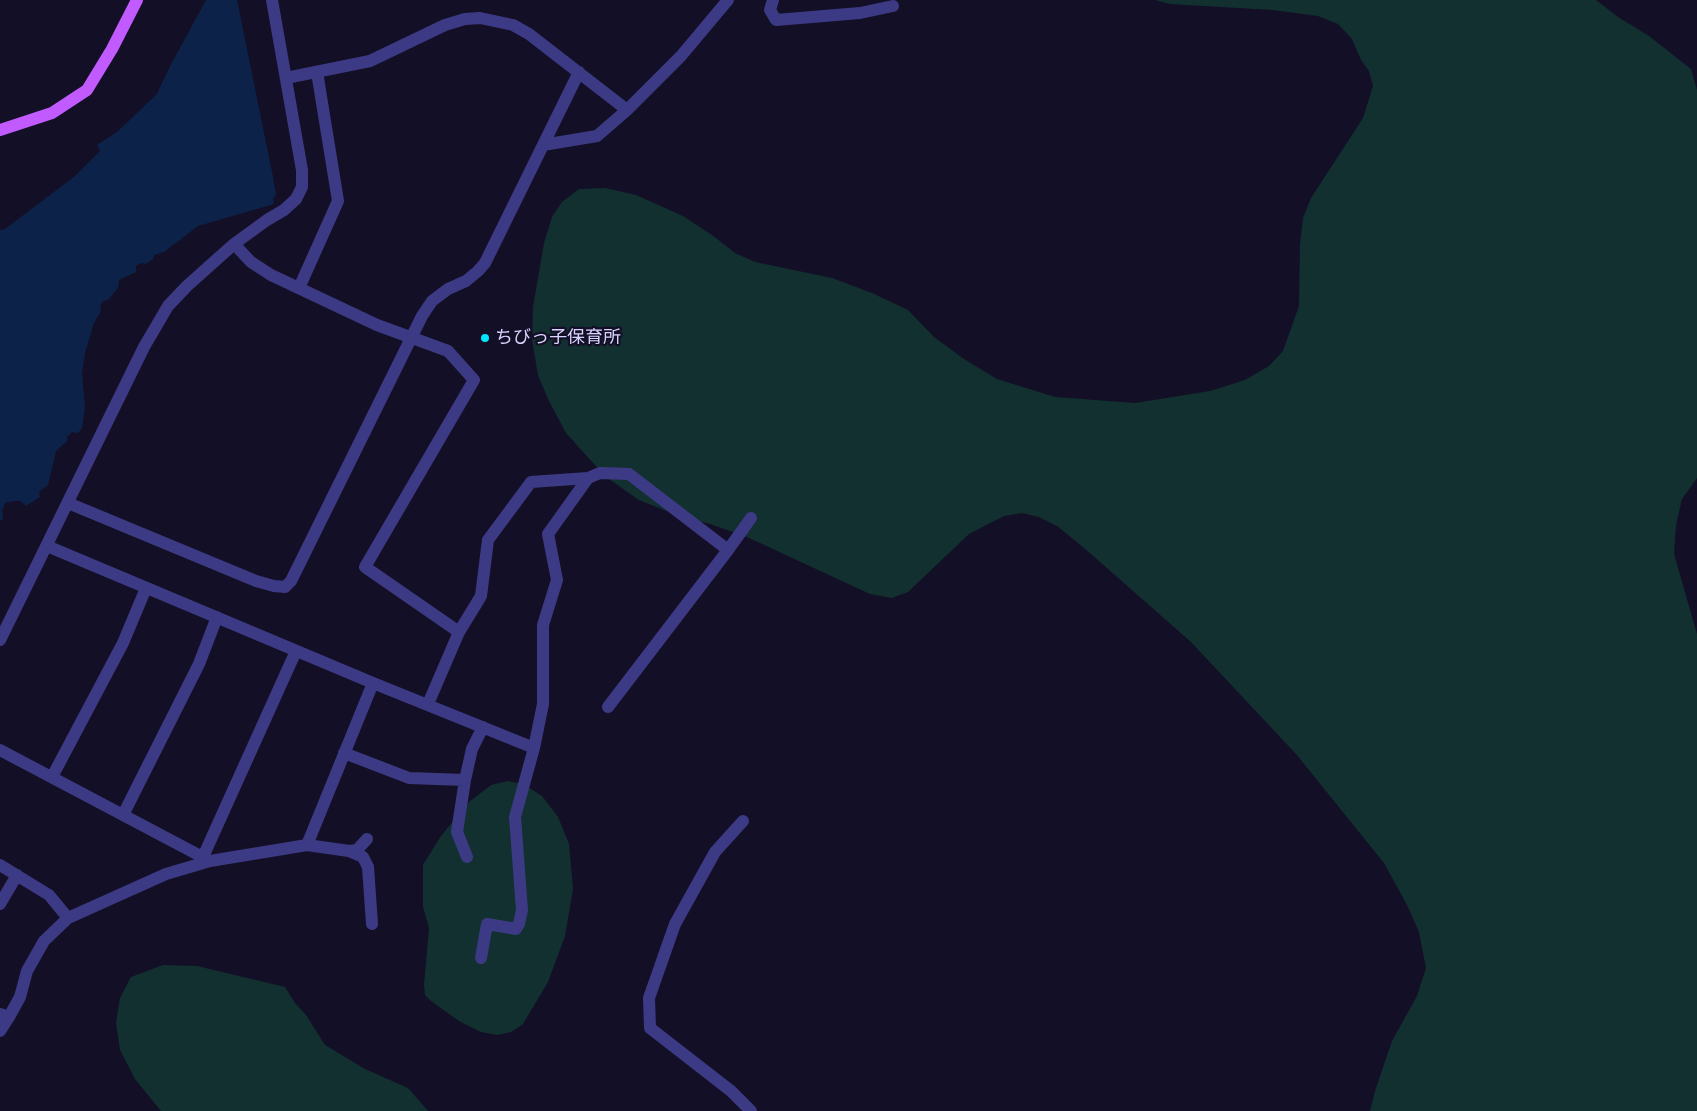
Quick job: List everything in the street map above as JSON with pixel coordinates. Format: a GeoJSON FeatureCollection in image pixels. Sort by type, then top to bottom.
{"type":"FeatureCollection","features":[{"type":"Feature","properties":{"kind":"main road"},"geometry":{"type":"LineString","coordinates":[[0,130],[52,113],[87,90],[112,50],[138,0]]}},
{"type":"Feature","properties":{"kind":"street"},"geometry":{"type":"LineString","coordinates":[[0,640],[144,347],[168,306],[187,286],[234,244],[296,200],[302,187],[302,170],[272,0]]}},
{"type":"Feature","properties":{"kind":"street"},"geometry":{"type":"LineString","coordinates":[[543,145],[597,136],[627,110],[680,56],[728,0]]}},
{"type":"Feature","properties":{"kind":"street"},"geometry":{"type":"LineString","coordinates":[[774,0],[770,10],[776,20],[860,13],[893,6]]}},
{"type":"Feature","properties":{"kind":"street"},"geometry":{"type":"LineString","coordinates":[[286,78],[370,61],[445,25],[465,19],[480,18],[513,25],[521,29],[627,110]]}},
{"type":"Feature","properties":{"kind":"street"},"geometry":{"type":"LineString","coordinates":[[299,288],[338,201],[317,72]]}},
{"type":"Feature","properties":{"kind":"street"},"geometry":{"type":"LineString","coordinates":[[68,503],[256,581],[285,587],[291,581],[411,337],[432,301],[448,289],[466,281],[486,263],[579,72]]}},
{"type":"Feature","properties":{"kind":"street"},"geometry":{"type":"LineString","coordinates":[[234,244],[251,262],[271,275],[376,325],[448,351],[474,380],[365,567],[459,632]]}},
{"type":"Feature","properties":{"kind":"street"},"geometry":{"type":"LineString","coordinates":[[428,704],[459,632],[481,596],[488,540],[530,482],[588,478],[600,473],[629,474],[728,550]]}},
{"type":"Feature","properties":{"kind":"street"},"geometry":{"type":"LineString","coordinates":[[480,958],[487,924],[516,929],[519,924],[522,910],[515,817],[534,748],[542,704],[543,625],[557,580],[548,534],[588,478]]}},
{"type":"Feature","properties":{"kind":"street"},"geometry":{"type":"LineString","coordinates":[[608,707],[751,518]]}},
{"type":"Feature","properties":{"kind":"street"},"geometry":{"type":"LineString","coordinates":[[47,546],[373,683],[534,748]]}},
{"type":"Feature","properties":{"kind":"street"},"geometry":{"type":"LineString","coordinates":[[52,777],[123,643],[146,588]]}},
{"type":"Feature","properties":{"kind":"street"},"geometry":{"type":"LineString","coordinates":[[123,815],[199,664],[217,617]]}},
{"type":"Feature","properties":{"kind":"street"},"geometry":{"type":"LineString","coordinates":[[206,859],[296,650]]}},
{"type":"Feature","properties":{"kind":"street"},"geometry":{"type":"LineString","coordinates":[[307,845],[373,683]]}},
{"type":"Feature","properties":{"kind":"street"},"geometry":{"type":"LineString","coordinates":[[467,857],[457,832],[472,749],[483,727]]}},
{"type":"Feature","properties":{"kind":"street"},"geometry":{"type":"LineString","coordinates":[[0,750],[206,859]]}},
{"type":"Feature","properties":{"kind":"street"},"geometry":{"type":"LineString","coordinates":[[344,753],[409,778],[465,780]]}},
{"type":"Feature","properties":{"kind":"street"},"geometry":{"type":"LineString","coordinates":[[743,821],[715,852],[675,924],[649,998],[650,1028],[731,1091],[751,1111]]}},
{"type":"Feature","properties":{"kind":"street"},"geometry":{"type":"LineString","coordinates":[[0,1031],[4,1016],[20,997],[27,971],[44,941],[68,918],[166,874],[206,859],[307,845],[357,850],[367,838]]}},
{"type":"Feature","properties":{"kind":"street"},"geometry":{"type":"LineString","coordinates":[[349,850],[363,857],[368,867],[372,924]]}},
{"type":"Feature","properties":{"kind":"street"},"geometry":{"type":"LineString","coordinates":[[0,865],[50,895],[68,918]]}},
{"type":"Feature","properties":{"kind":"street"},"geometry":{"type":"LineString","coordinates":[[0,904],[17,875]]}},
{"type":"Feature","properties":{"kind":"green space"},"geometry":{"type":"Polygon","coordinates":[[[1155,0],[1596,0],[1618,17],[1649,36],[1691,69],[1697,90],[1697,478],[1682,499],[1676,525],[1674,554],[1697,634],[1697,1111],[1370,1111],[1392,1041],[1417,996],[1426,968],[1419,932],[1407,905],[1384,863],[1296,754],[1191,642],[1083,547],[1057,526],[1039,517],[1022,513],[1004,516],[969,534],[908,592],[892,598],[870,594],[747,537],[710,524],[679,516],[639,500],[606,477],[584,453],[566,433],[548,399],[538,375],[532,340],[533,307],[544,243],[552,217],[562,202],[579,189],[605,188],[636,195],[683,216],[735,253],[755,262],[832,278],[872,293],[908,310],[934,337],[964,359],[997,379],[1055,397],[1135,403],[1210,391],[1245,380],[1269,366],[1283,351],[1299,306],[1300,244],[1303,218],[1311,198],[1363,118],[1373,86],[1369,71],[1361,60],[1352,39],[1338,24],[1318,16],[1273,10],[1170,4],[1155,0]]]}},
{"type":"Feature","properties":{"kind":"green space"},"geometry":{"type":"Polygon","coordinates":[[[508,781],[523,784],[542,796],[558,817],[569,844],[573,889],[565,936],[548,982],[523,1024],[511,1032],[497,1035],[481,1032],[459,1021],[425,995],[424,985],[429,928],[423,907],[423,865],[441,836],[469,802],[491,785],[508,781]]]}},
{"type":"Feature","properties":{"kind":"green space"},"geometry":{"type":"Polygon","coordinates":[[[163,965],[197,966],[285,987],[325,1045],[365,1069],[408,1088],[428,1111],[161,1111],[135,1079],[120,1050],[116,1023],[120,998],[131,977],[163,965]]]}},
{"type":"Feature","properties":{"kind":"water"},"geometry":{"type":"Polygon","coordinates":[[[206,0],[237,0],[273,177],[276,195],[273,198],[274,204],[198,226],[164,252],[154,255],[153,259],[146,264],[141,263],[136,266],[136,272],[119,280],[118,288],[100,306],[101,311],[94,323],[85,353],[82,374],[85,407],[82,428],[78,433],[72,432],[67,437],[67,441],[56,451],[48,485],[39,492],[40,497],[26,506],[21,501],[5,503],[2,511],[3,519],[0,521],[0,230],[5,229],[75,176],[100,151],[97,145],[117,132],[157,94],[206,0]]]}},
{"type":"Feature","properties":{"kind":"place","name":"ちびっ子保育所"},"geometry":{"type":"Point","coordinates":[485,338]}}]}
